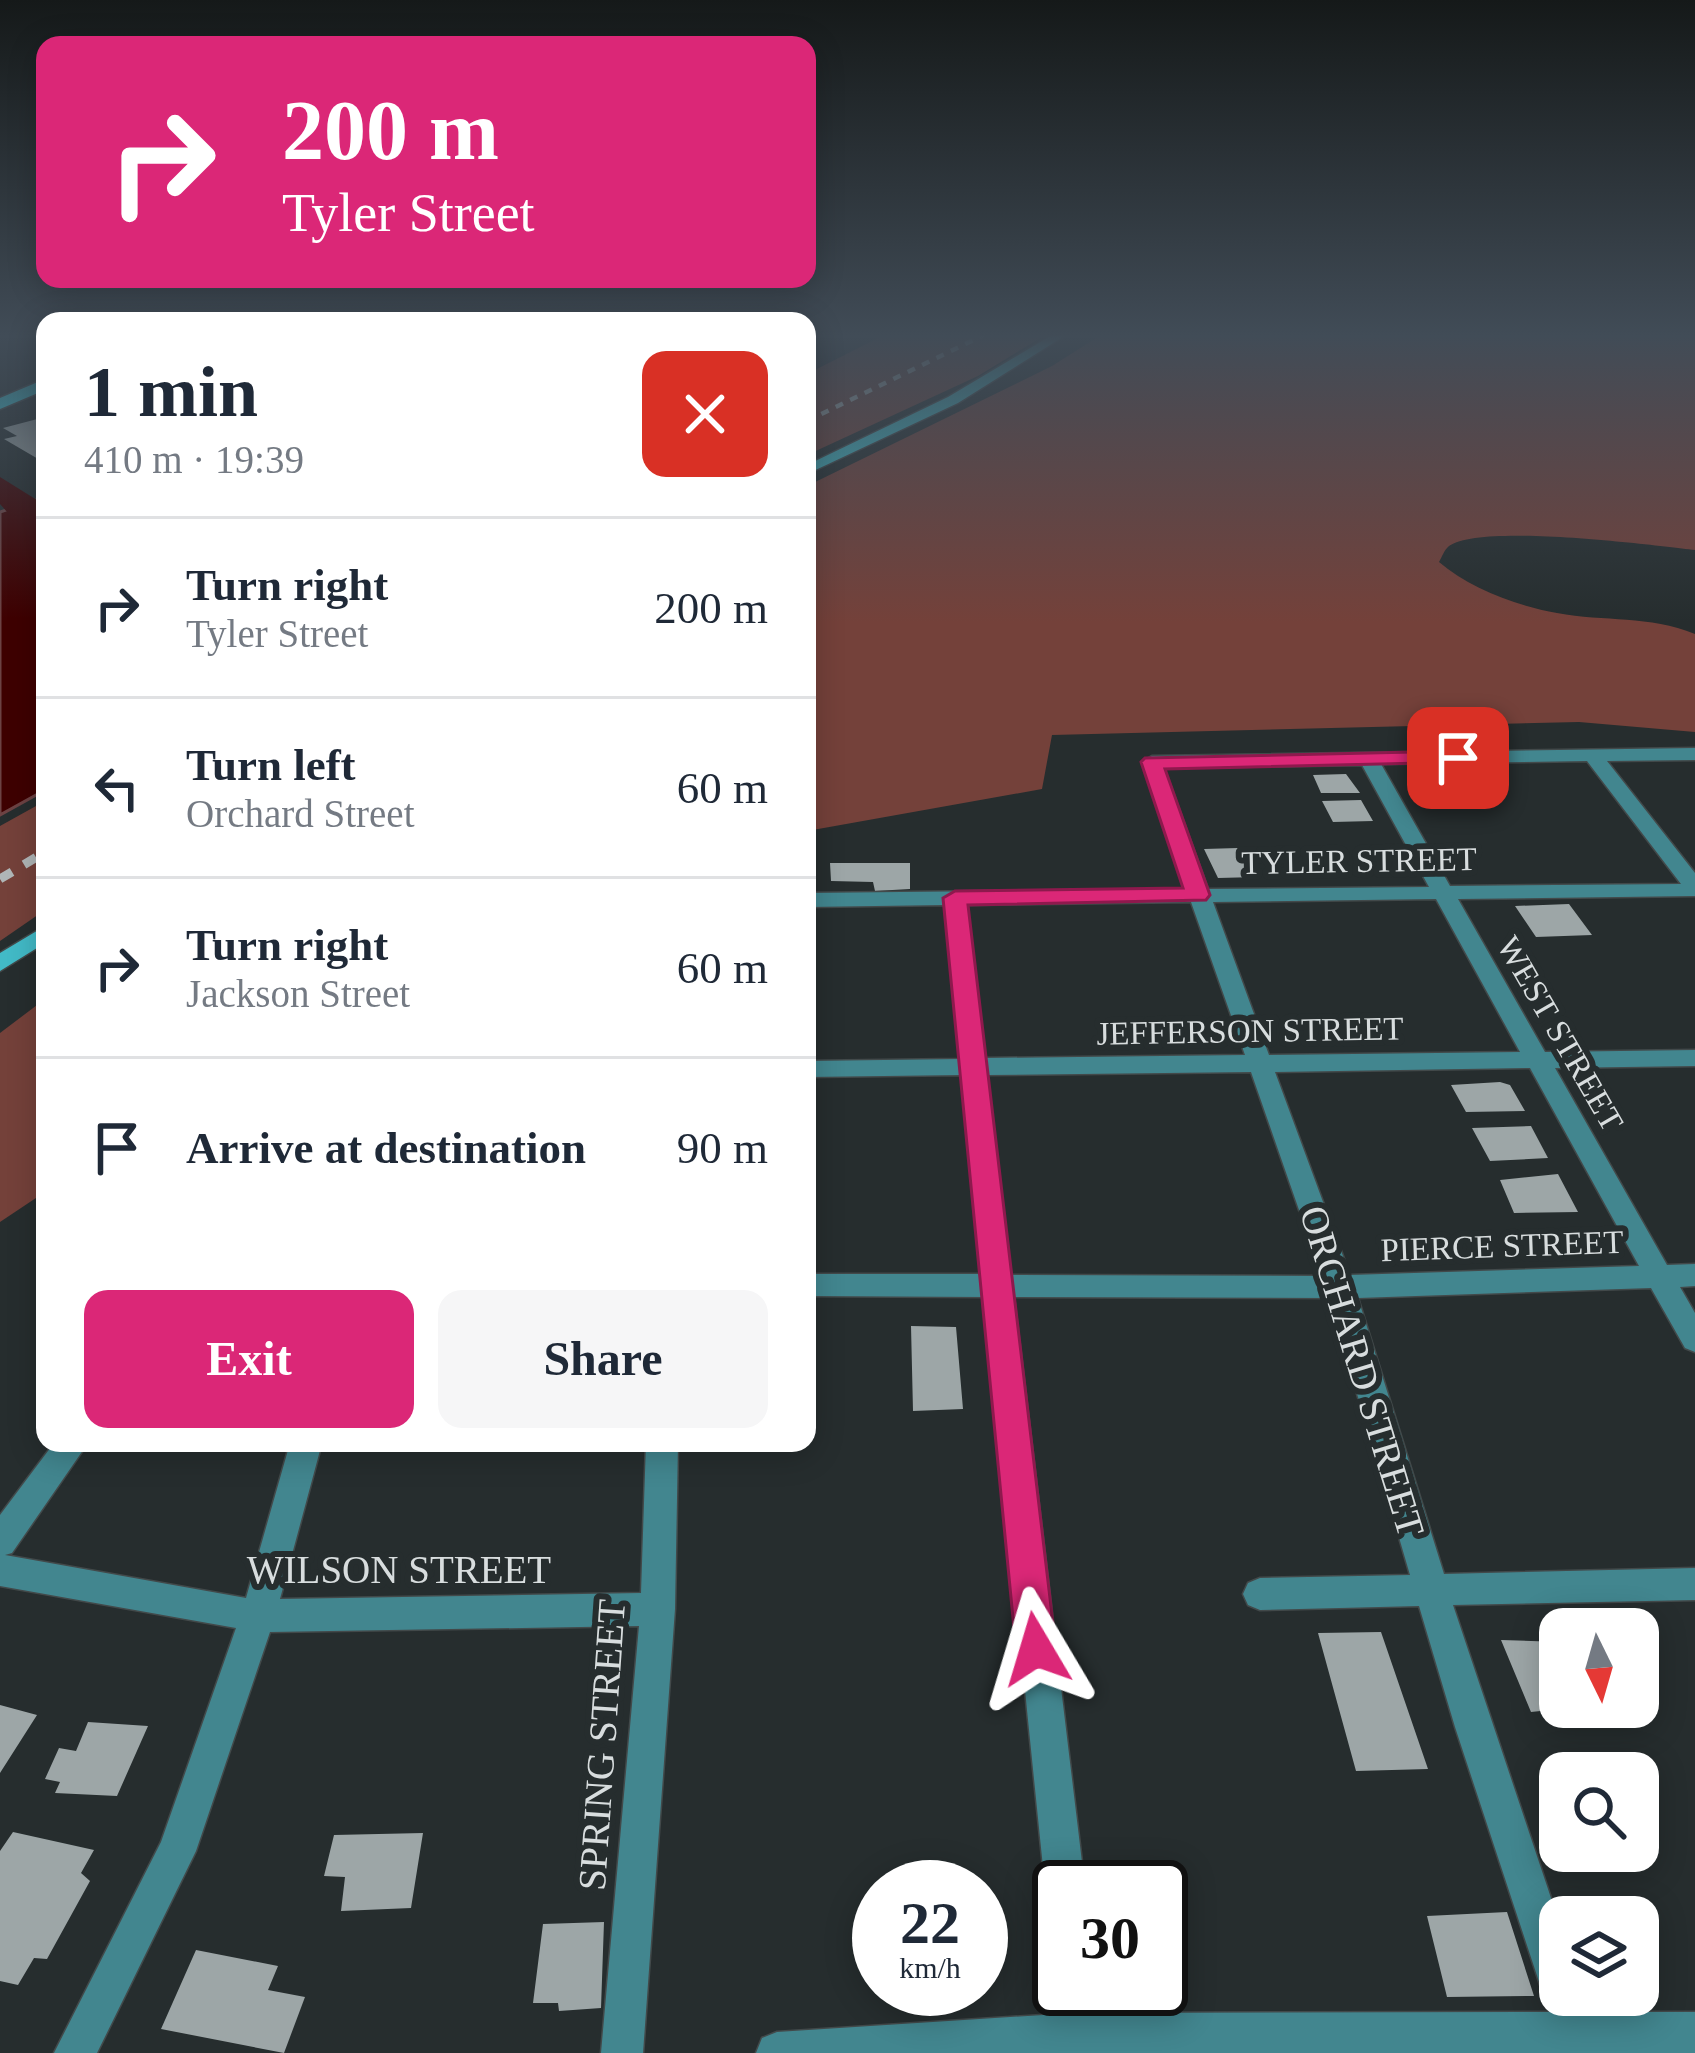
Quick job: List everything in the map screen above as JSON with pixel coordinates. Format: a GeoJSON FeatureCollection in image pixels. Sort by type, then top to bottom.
{"type":"FeatureCollection","features":[{"type":"Feature","properties":{"kind":"street"},"geometry":{"type":"LineString","coordinates":[[816,466],[889,431]]}},
{"type":"Feature","properties":{"kind":"street"},"geometry":{"type":"LineString","coordinates":[[1368,759],[1695,754]]}},
{"type":"Feature","properties":{"kind":"street"},"geometry":{"type":"LineString","coordinates":[[1593,756],[1695,888]]}},
{"type":"Feature","properties":{"kind":"street","name":"ORCHARD STREET"},"geometry":{"type":"LineString","coordinates":[[1368,759],[1152,762],[1340,1287],[1431,1591],[1539,1920]]}},
{"type":"Feature","properties":{"kind":"street","name":"WEST STREET"},"geometry":{"type":"LineString","coordinates":[[1368,759],[1695,1340]]}},
{"type":"Feature","properties":{"kind":"street","name":"TYLER STREET"},"geometry":{"type":"LineString","coordinates":[[816,900],[1695,888]]}},
{"type":"Feature","properties":{"kind":"street"},"geometry":{"type":"LineString","coordinates":[[955,898],[1062,1860]]}},
{"type":"Feature","properties":{"kind":"street"},"geometry":{"type":"LineString","coordinates":[[0,964],[36,939]]}},
{"type":"Feature","properties":{"kind":"street","name":"JEFFERSON STREET"},"geometry":{"type":"LineString","coordinates":[[816,1069],[1695,1058]]}},
{"type":"Feature","properties":{"kind":"street","name":"PIERCE STREET"},"geometry":{"type":"LineString","coordinates":[[816,1285],[1340,1287],[1695,1275]]}},
{"type":"Feature","properties":{"kind":"street"},"geometry":{"type":"LineString","coordinates":[[0,1542],[65,1452]]}},
{"type":"Feature","properties":{"kind":"street"},"geometry":{"type":"LineString","coordinates":[[75,2053],[177,1851],[258,1616],[304,1452]]}},
{"type":"Feature","properties":{"kind":"street","name":"SPRING STREET"},"geometry":{"type":"LineString","coordinates":[[622,2053],[658,1609],[662,1452]]}},
{"type":"Feature","properties":{"kind":"street","name":"WILSON STREET"},"geometry":{"type":"LineString","coordinates":[[0,1570],[258,1616],[658,1609]]}},
{"type":"Feature","properties":{"kind":"street"},"geometry":{"type":"LineString","coordinates":[[1260,1594],[1695,1584]]}},
{"type":"Feature","properties":{"kind":"street"},"geometry":{"type":"LineString","coordinates":[[777,2053],[1575,2027],[1695,2033]]}},
{"type":"Feature","properties":{"kind":"shaded area"},"geometry":{"type":"Polygon","coordinates":[[[816,431],[859,431],[816,451],[816,431]]]}},
{"type":"Feature","properties":{"kind":"shaded area"},"geometry":{"type":"Polygon","coordinates":[[[920,431],[1695,431],[1695,550],[1495,536],[1449,546],[1439,562],[1479,588],[1526,606],[1575,616],[1644,621],[1695,634],[1695,732],[1579,722],[1052,735],[1042,789],[816,829],[816,482],[920,431]]]}},
{"type":"Feature","properties":{"kind":"shaded area"},"geometry":{"type":"Polygon","coordinates":[[[36,500],[36,795],[0,815],[0,512],[36,500]]]}},
{"type":"Feature","properties":{"kind":"shaded area"},"geometry":{"type":"Polygon","coordinates":[[[36,806],[36,916],[0,941],[0,826],[36,806]]]}},
{"type":"Feature","properties":{"kind":"shaded area"},"geometry":{"type":"Polygon","coordinates":[[[36,1006],[36,1198],[0,1222],[0,1033],[36,1006]]]}},
{"type":"Feature","properties":{"kind":"building"},"geometry":{"type":"Polygon","coordinates":[[[8,431],[36,431],[36,458],[4,439],[17,436],[8,431]]]}},
{"type":"Feature","properties":{"kind":"building"},"geometry":{"type":"Polygon","coordinates":[[[1346,774],[1360,793],[1321,793],[1313,775],[1346,774]]]}},
{"type":"Feature","properties":{"kind":"building"},"geometry":{"type":"Polygon","coordinates":[[[1361,800],[1373,821],[1333,822],[1322,801],[1361,800]]]}},
{"type":"Feature","properties":{"kind":"building"},"geometry":{"type":"Polygon","coordinates":[[[1238,848],[1257,877],[1218,878],[1204,849],[1238,848]]]}},
{"type":"Feature","properties":{"kind":"building"},"geometry":{"type":"Polygon","coordinates":[[[830,863],[910,863],[910,889],[875,891],[873,882],[831,881],[830,863]]]}},
{"type":"Feature","properties":{"kind":"building"},"geometry":{"type":"Polygon","coordinates":[[[1569,904],[1592,935],[1536,937],[1515,906],[1569,904]]]}},
{"type":"Feature","properties":{"kind":"building"},"geometry":{"type":"Polygon","coordinates":[[[1451,1085],[1510,1085],[1525,1111],[1466,1112],[1451,1085]]]}},
{"type":"Feature","properties":{"kind":"building"},"geometry":{"type":"Polygon","coordinates":[[[1531,1126],[1548,1158],[1490,1161],[1472,1128],[1531,1126]]]}},
{"type":"Feature","properties":{"kind":"building"},"geometry":{"type":"Polygon","coordinates":[[[1558,1174],[1578,1212],[1514,1213],[1500,1180],[1558,1174]]]}},
{"type":"Feature","properties":{"kind":"building"},"geometry":{"type":"Polygon","coordinates":[[[911,1326],[956,1327],[963,1409],[913,1411],[911,1326]]]}},
{"type":"Feature","properties":{"kind":"building"},"geometry":{"type":"Polygon","coordinates":[[[1381,1632],[1428,1769],[1356,1771],[1318,1633],[1381,1632]]]}},
{"type":"Feature","properties":{"kind":"building"},"geometry":{"type":"Polygon","coordinates":[[[1501,1640],[1539,1641],[1539,1711],[1531,1712],[1501,1640]]]}},
{"type":"Feature","properties":{"kind":"building"},"geometry":{"type":"Polygon","coordinates":[[[0,1705],[37,1715],[0,1773],[0,1705]]]}},
{"type":"Feature","properties":{"kind":"building"},"geometry":{"type":"Polygon","coordinates":[[[88,1722],[148,1726],[117,1796],[55,1793],[60,1782],[45,1779],[59,1748],[76,1751],[88,1722]]]}},
{"type":"Feature","properties":{"kind":"building"},"geometry":{"type":"Polygon","coordinates":[[[13,1832],[94,1850],[81,1873],[90,1881],[47,1959],[34,1958],[18,1985],[0,1981],[0,1851],[13,1832]]]}},
{"type":"Feature","properties":{"kind":"building"},"geometry":{"type":"Polygon","coordinates":[[[423,1833],[411,1908],[341,1911],[345,1877],[324,1876],[334,1835],[423,1833]]]}},
{"type":"Feature","properties":{"kind":"building"},"geometry":{"type":"Polygon","coordinates":[[[1507,1912],[1534,1996],[1447,1997],[1427,1916],[1507,1912]]]}},
{"type":"Feature","properties":{"kind":"building"},"geometry":{"type":"Polygon","coordinates":[[[604,1922],[601,2008],[559,2011],[558,2003],[533,2003],[543,1924],[604,1922]]]}},
{"type":"Feature","properties":{"kind":"building"},"geometry":{"type":"Polygon","coordinates":[[[196,1950],[278,1966],[268,1990],[305,1997],[284,2053],[161,2029],[196,1950]]]}},
{"type":"Feature","properties":{"kind":"waterway"},"geometry":{"type":"LineString","coordinates":[[0,486],[19,506],[36,513]]}},
{"type":"Feature","properties":{"kind":"railway"},"geometry":{"type":"LineString","coordinates":[[0,879],[36,857]]}},
{"type":"Feature","properties":{"kind":"route"},"geometry":{"type":"LineString","coordinates":[[1036,1649],[955,898],[1197,895],[1152,762],[1458,758]]}}]}
